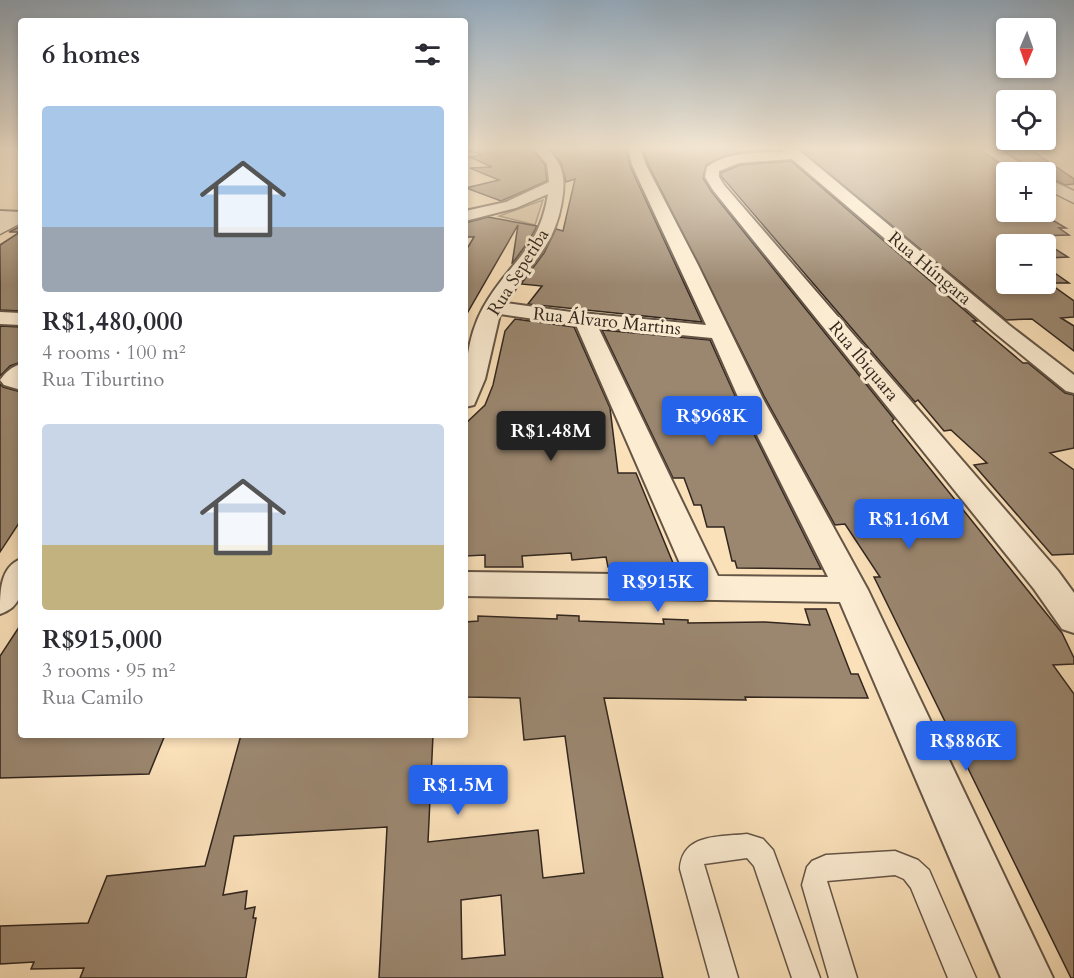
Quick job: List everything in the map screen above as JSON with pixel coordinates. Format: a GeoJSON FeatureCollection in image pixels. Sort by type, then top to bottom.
{"type":"FeatureCollection","features":[{"type":"Feature","properties":{"kind":"street"},"geometry":{"type":"LineString","coordinates":[[468,215],[496,210],[547,194]]}},
{"type":"Feature","properties":{"kind":"street","name":"Rua Sepetiba"},"geometry":{"type":"LineString","coordinates":[[468,395],[474,384],[474,337],[507,285],[535,251],[546,233],[552,194]]}},
{"type":"Feature","properties":{"kind":"street"},"geometry":{"type":"LineString","coordinates":[[654,194],[750,397],[851,590],[1027,978]]}},
{"type":"Feature","properties":{"kind":"street","name":"Rua Ibiquara"},"geometry":{"type":"LineString","coordinates":[[723,194],[1046,580],[1074,619]]}},
{"type":"Feature","properties":{"kind":"street","name":"Rua Húngara"},"geometry":{"type":"LineString","coordinates":[[841,194],[1074,386]]}},
{"type":"Feature","properties":{"kind":"street"},"geometry":{"type":"LineString","coordinates":[[0,216],[18,216]]}},
{"type":"Feature","properties":{"kind":"street"},"geometry":{"type":"LineString","coordinates":[[0,228],[18,218]]}},
{"type":"Feature","properties":{"kind":"street","name":"Rua Álvaro Martins"},"geometry":{"type":"LineString","coordinates":[[494,307],[721,333]]}},
{"type":"Feature","properties":{"kind":"street"},"geometry":{"type":"LineString","coordinates":[[0,318],[18,319]]}},
{"type":"Feature","properties":{"kind":"street"},"geometry":{"type":"LineString","coordinates":[[584,318],[707,588]]}},
{"type":"Feature","properties":{"kind":"street"},"geometry":{"type":"LineString","coordinates":[[468,585],[851,590]]}},
{"type":"Feature","properties":{"kind":"lane"},"geometry":{"type":"LineString","coordinates":[[724,978],[692,869],[692,861],[695,854],[702,851],[747,846],[754,848],[764,859],[806,978]]}},
{"type":"Feature","properties":{"kind":"lane"},"geometry":{"type":"LineString","coordinates":[[843,978],[814,885],[815,877],[819,870],[826,867],[895,863],[906,866],[920,879],[962,978]]}},
{"type":"Feature","properties":{"kind":"shaded area"},"geometry":{"type":"Polygon","coordinates":[[[543,200],[535,225],[499,216],[543,200]]]}},
{"type":"Feature","properties":{"kind":"building"},"geometry":{"type":"Polygon","coordinates":[[[481,194],[518,194],[501,201],[481,194]]]}},
{"type":"Feature","properties":{"kind":"building"},"geometry":{"type":"Polygon","coordinates":[[[572,194],[643,194],[702,322],[528,304],[542,286],[521,284],[544,253],[556,229],[563,231],[572,194]]]}},
{"type":"Feature","properties":{"kind":"building"},"geometry":{"type":"Polygon","coordinates":[[[663,194],[713,194],[1062,633],[1074,658],[1074,664],[1053,665],[1074,694],[1074,978],[1071,978],[874,577],[880,577],[845,524],[835,525],[764,396],[663,194]]]}},
{"type":"Feature","properties":{"kind":"building"},"geometry":{"type":"Polygon","coordinates":[[[736,194],[829,194],[1023,363],[1028,363],[1065,393],[1074,395],[1074,448],[1050,453],[1074,470],[1074,554],[1052,555],[974,465],[987,463],[951,430],[944,431],[918,400],[915,402],[736,194]]]}},
{"type":"Feature","properties":{"kind":"building"},"geometry":{"type":"Polygon","coordinates":[[[853,194],[996,194],[996,222],[1056,222],[1066,228],[1059,228],[1069,235],[996,234],[996,294],[1056,294],[1056,288],[1074,301],[1074,317],[1061,318],[1074,326],[1074,351],[1032,319],[1006,320],[853,194]]]}},
{"type":"Feature","properties":{"kind":"building"},"geometry":{"type":"Polygon","coordinates":[[[488,217],[537,226],[512,264],[518,225],[468,312],[468,247],[474,237],[468,237],[468,222],[488,217]]]}},
{"type":"Feature","properties":{"kind":"building"},"geometry":{"type":"Polygon","coordinates":[[[18,233],[18,311],[0,310],[0,245],[18,233]]]}},
{"type":"Feature","properties":{"kind":"building"},"geometry":{"type":"Polygon","coordinates":[[[1056,250],[1068,257],[1056,258],[1056,250]]]}},
{"type":"Feature","properties":{"kind":"building"},"geometry":{"type":"Polygon","coordinates":[[[1056,274],[1069,283],[1056,283],[1056,274]]]}},
{"type":"Feature","properties":{"kind":"building"},"geometry":{"type":"Polygon","coordinates":[[[515,319],[574,327],[610,408],[618,473],[636,473],[673,563],[641,567],[608,567],[606,557],[572,560],[571,553],[522,556],[523,567],[485,567],[485,555],[468,556],[468,421],[485,405],[493,385],[505,331],[515,319]]]}},
{"type":"Feature","properties":{"kind":"building"},"geometry":{"type":"Polygon","coordinates":[[[0,326],[18,327],[18,363],[10,366],[0,376],[0,326]]]}},
{"type":"Feature","properties":{"kind":"building"},"geometry":{"type":"Polygon","coordinates":[[[602,330],[710,340],[736,398],[821,569],[737,568],[735,561],[732,561],[724,527],[707,527],[701,505],[694,505],[684,478],[673,478],[602,330]]]}},
{"type":"Feature","properties":{"kind":"building"},"geometry":{"type":"Polygon","coordinates":[[[0,384],[18,391],[18,525],[0,552],[0,384]]]}},
{"type":"Feature","properties":{"kind":"building"},"geometry":{"type":"Polygon","coordinates":[[[805,609],[826,609],[851,674],[858,674],[868,698],[745,697],[746,700],[604,698],[663,978],[379,978],[387,827],[234,836],[223,895],[247,891],[245,909],[255,907],[253,918],[256,918],[246,978],[80,978],[84,968],[31,969],[34,962],[0,964],[0,926],[88,923],[107,876],[205,866],[240,738],[433,738],[428,842],[538,830],[543,878],[584,873],[565,736],[524,740],[520,698],[468,697],[468,622],[478,621],[478,616],[557,619],[557,615],[579,616],[579,621],[664,624],[663,619],[688,620],[688,623],[765,622],[810,625],[805,609]],[[501,895],[461,900],[462,959],[505,955],[501,895]]]}},
{"type":"Feature","properties":{"kind":"building"},"geometry":{"type":"Polygon","coordinates":[[[18,629],[18,738],[164,738],[149,774],[0,778],[0,656],[18,629]]]}}]}
